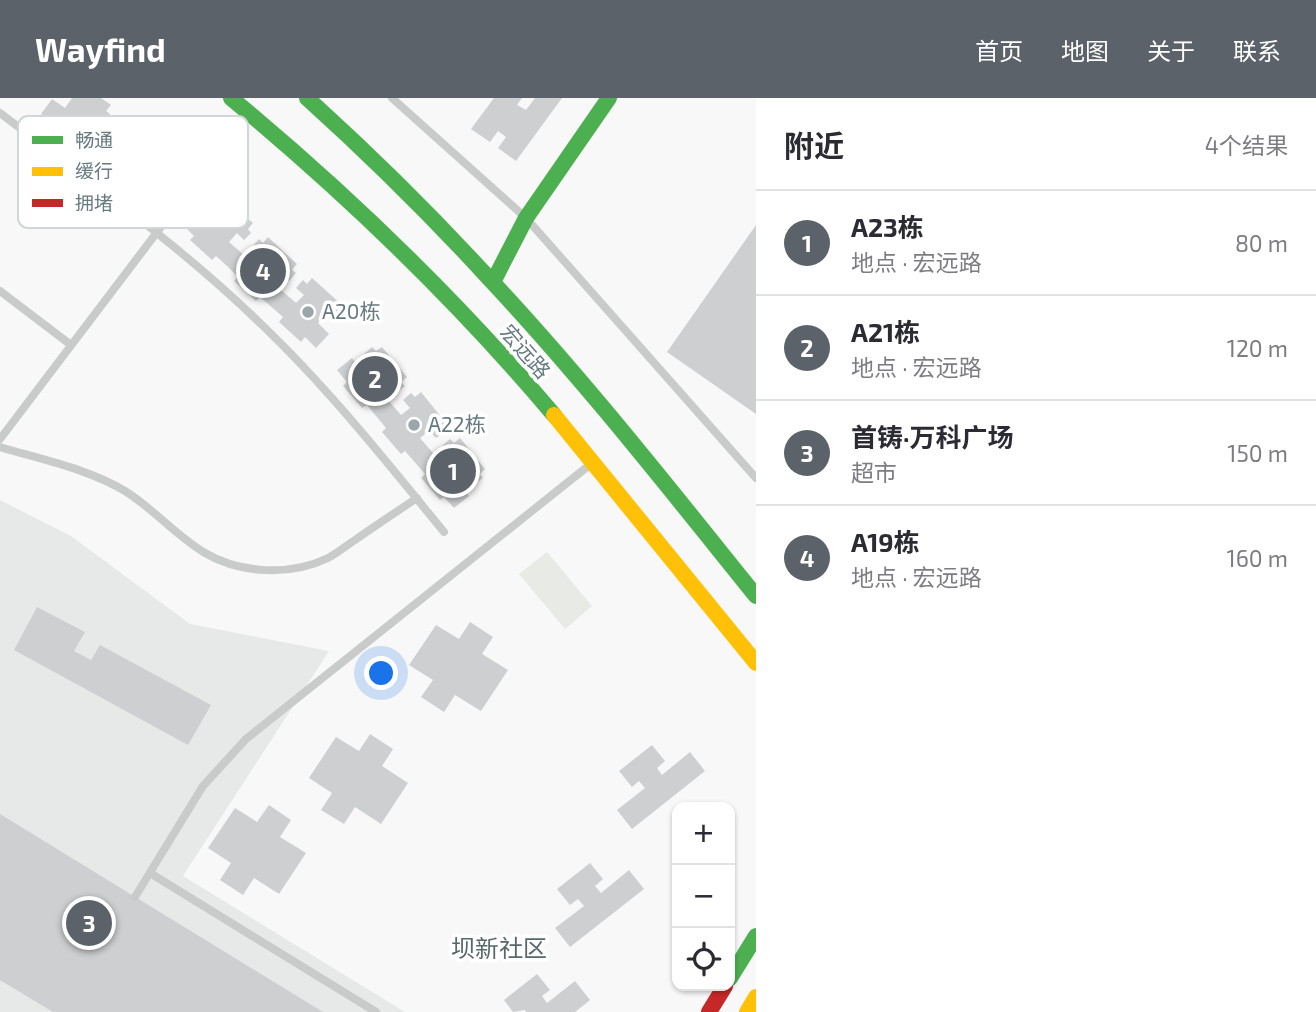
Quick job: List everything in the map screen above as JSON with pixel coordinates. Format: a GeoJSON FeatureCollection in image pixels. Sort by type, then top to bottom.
{"type":"FeatureCollection","features":[{"type":"Feature","properties":{"kind":"main road","name":"宏远路"},"geometry":{"type":"LineString","coordinates":[[231,98],[367,215],[451,300],[560,423],[756,663]]}},
{"type":"Feature","properties":{"kind":"main road","name":"宏远路"},"geometry":{"type":"LineString","coordinates":[[307,98],[419,205],[493,282],[596,398],[756,596]]}},
{"type":"Feature","properties":{"kind":"main road"},"geometry":{"type":"LineString","coordinates":[[493,282],[526,218],[609,98]]}},
{"type":"Feature","properties":{"kind":"main road"},"geometry":{"type":"LineString","coordinates":[[735,970],[756,936]]}},
{"type":"Feature","properties":{"kind":"main road"},"geometry":{"type":"LineString","coordinates":[[709,1012],[722,991]]}},
{"type":"Feature","properties":{"kind":"main road"},"geometry":{"type":"LineString","coordinates":[[747,1012],[756,997]]}},
{"type":"Feature","properties":{"kind":"lane"},"geometry":{"type":"LineString","coordinates":[[392,98],[526,218],[756,478]]}},
{"type":"Feature","properties":{"kind":"lane"},"geometry":{"type":"LineString","coordinates":[[245,116],[248,112]]}},
{"type":"Feature","properties":{"kind":"lane"},"geometry":{"type":"LineString","coordinates":[[0,113],[18,127]]}},
{"type":"Feature","properties":{"kind":"lane"},"geometry":{"type":"LineString","coordinates":[[150,228],[226,291],[292,354],[354,421],[444,532]]}},
{"type":"Feature","properties":{"kind":"lane"},"geometry":{"type":"LineString","coordinates":[[0,439],[161,228]]}},
{"type":"Feature","properties":{"kind":"lane"},"geometry":{"type":"LineString","coordinates":[[0,290],[71,345]]}},
{"type":"Feature","properties":{"kind":"lane"},"geometry":{"type":"LineString","coordinates":[[0,447],[94,475],[154,512],[206,554],[235,566],[267,571],[298,568],[328,558],[416,498]]}},
{"type":"Feature","properties":{"kind":"lane"},"geometry":{"type":"LineString","coordinates":[[135,897],[203,786],[246,739],[592,463]]}},
{"type":"Feature","properties":{"kind":"lane"},"geometry":{"type":"LineString","coordinates":[[150,873],[376,1012]]}},
{"type":"Feature","properties":{"kind":"shaded area"},"geometry":{"type":"Polygon","coordinates":[[[0,500],[71,536],[190,624],[329,651],[183,876],[405,1012],[0,1012],[0,500]]]}},
{"type":"Feature","properties":{"kind":"shaded area"},"geometry":{"type":"Polygon","coordinates":[[[547,552],[592,606],[565,629],[519,574],[547,552]]]}},
{"type":"Feature","properties":{"kind":"building"},"geometry":{"type":"Polygon","coordinates":[[[72,98],[101,98],[111,105],[106,111],[110,114],[109,116],[41,114],[52,99],[65,108],[72,98]]]}},
{"type":"Feature","properties":{"kind":"building"},"geometry":{"type":"Polygon","coordinates":[[[494,98],[522,98],[517,105],[526,110],[535,98],[562,98],[516,161],[498,148],[506,137],[498,131],[490,142],[471,129],[494,98]]]}},
{"type":"Feature","properties":{"kind":"building"},"geometry":{"type":"Polygon","coordinates":[[[248,219],[253,223],[248,229],[251,233],[244,240],[237,233],[229,242],[252,262],[259,254],[252,247],[259,239],[263,243],[268,237],[297,264],[292,270],[296,273],[289,281],[281,274],[273,283],[296,303],[304,295],[296,288],[303,280],[307,284],[312,278],[342,305],[337,311],[340,314],[333,322],[326,315],[318,323],[329,334],[316,348],[305,337],[301,342],[279,322],[283,317],[260,297],[256,301],[234,281],[238,277],[227,266],[216,256],[212,260],[190,240],[194,236],[186,228],[248,228],[248,219]]]}},
{"type":"Feature","properties":{"kind":"building"},"geometry":{"type":"Polygon","coordinates":[[[756,225],[756,414],[667,352],[756,225]]]}},
{"type":"Feature","properties":{"kind":"building"},"geometry":{"type":"Polygon","coordinates":[[[372,347],[376,351],[382,347],[407,377],[401,382],[405,386],[397,392],[390,385],[381,392],[401,415],[410,408],[403,400],[411,393],[415,397],[421,392],[446,423],[440,428],[444,432],[436,438],[429,431],[420,438],[440,461],[449,454],[442,446],[450,439],[454,443],[460,438],[485,469],[480,474],[483,478],[475,484],[468,477],[459,484],[469,496],[454,508],[444,497],[440,500],[421,478],[425,474],[405,451],[401,454],[382,432],[386,428],[367,405],[362,408],[343,386],[347,382],[337,370],[352,358],[362,370],[371,362],[364,354],[372,347]]]}},
{"type":"Feature","properties":{"kind":"building"},"geometry":{"type":"Polygon","coordinates":[[[37,607],[85,632],[74,651],[91,660],[100,645],[211,705],[188,745],[14,650],[37,607]]]}},
{"type":"Feature","properties":{"kind":"building"},"geometry":{"type":"Polygon","coordinates":[[[470,622],[493,637],[482,654],[508,670],[481,711],[455,695],[444,712],[421,697],[433,680],[409,665],[436,625],[459,639],[470,622]]]}},
{"type":"Feature","properties":{"kind":"building"},"geometry":{"type":"Polygon","coordinates":[[[370,734],[393,749],[382,766],[408,783],[381,824],[355,807],[344,824],[321,810],[332,793],[309,778],[336,737],[359,751],[370,734]]]}},
{"type":"Feature","properties":{"kind":"building"},"geometry":{"type":"Polygon","coordinates":[[[652,745],[665,761],[657,768],[662,775],[690,752],[705,771],[632,829],[617,810],[645,788],[639,781],[632,787],[619,771],[652,745]]]}},
{"type":"Feature","properties":{"kind":"building"},"geometry":{"type":"Polygon","coordinates":[[[269,805],[291,820],[280,837],[306,853],[279,894],[254,878],[243,895],[220,880],[231,863],[208,848],[235,808],[257,822],[269,805]]]}},
{"type":"Feature","properties":{"kind":"building"},"geometry":{"type":"Polygon","coordinates":[[[0,814],[323,1012],[53,1012],[0,980],[0,814]]]}},
{"type":"Feature","properties":{"kind":"building"},"geometry":{"type":"Polygon","coordinates":[[[590,863],[603,879],[595,886],[601,893],[629,870],[644,889],[570,947],[555,928],[584,906],[578,899],[570,905],[557,889],[590,863]]]}},
{"type":"Feature","properties":{"kind":"building"},"geometry":{"type":"Polygon","coordinates":[[[537,974],[550,990],[542,996],[547,1003],[575,981],[590,1000],[575,1012],[513,1012],[504,1000],[537,974]]]}},
{"type":"Feature","properties":{"kind":"traffic: fast"},"geometry":{"type":"LineString","coordinates":[[231,98],[317,172],[400,249],[479,330],[554,415]]}},
{"type":"Feature","properties":{"kind":"traffic: fast"},"geometry":{"type":"LineString","coordinates":[[307,98],[420,206],[521,313],[624,432],[756,596]]}},
{"type":"Feature","properties":{"kind":"traffic: fast"},"geometry":{"type":"LineString","coordinates":[[493,282],[526,218],[609,98]]}},
{"type":"Feature","properties":{"kind":"traffic: fast"},"geometry":{"type":"LineString","coordinates":[[735,970],[756,936]]}},
{"type":"Feature","properties":{"kind":"traffic: slow"},"geometry":{"type":"LineString","coordinates":[[554,415],[756,663]]}},
{"type":"Feature","properties":{"kind":"traffic: slow"},"geometry":{"type":"LineString","coordinates":[[747,1012],[756,997]]}},
{"type":"Feature","properties":{"kind":"traffic: jam"},"geometry":{"type":"LineString","coordinates":[[709,1012],[722,991]]}},
{"type":"Feature","properties":{"kind":"place","name":"A19栋"},"geometry":{"type":"Point","coordinates":[263,271]}},
{"type":"Feature","properties":{"kind":"place","name":"A20栋"},"geometry":{"type":"Point","coordinates":[308,312]}},
{"type":"Feature","properties":{"kind":"place","name":"A21栋"},"geometry":{"type":"Point","coordinates":[375,379]}},
{"type":"Feature","properties":{"kind":"place","name":"A22栋"},"geometry":{"type":"Point","coordinates":[414,425]}},
{"type":"Feature","properties":{"kind":"place","name":"A23栋"},"geometry":{"type":"Point","coordinates":[453,471]}},
{"type":"Feature","properties":{"kind":"place","name":"首铸·万科广场"},"geometry":{"type":"Point","coordinates":[89,923]}},
{"type":"Feature","properties":{"kind":"district","name":"坝新社区"},"geometry":{"type":"Point","coordinates":[499,949]}}]}
